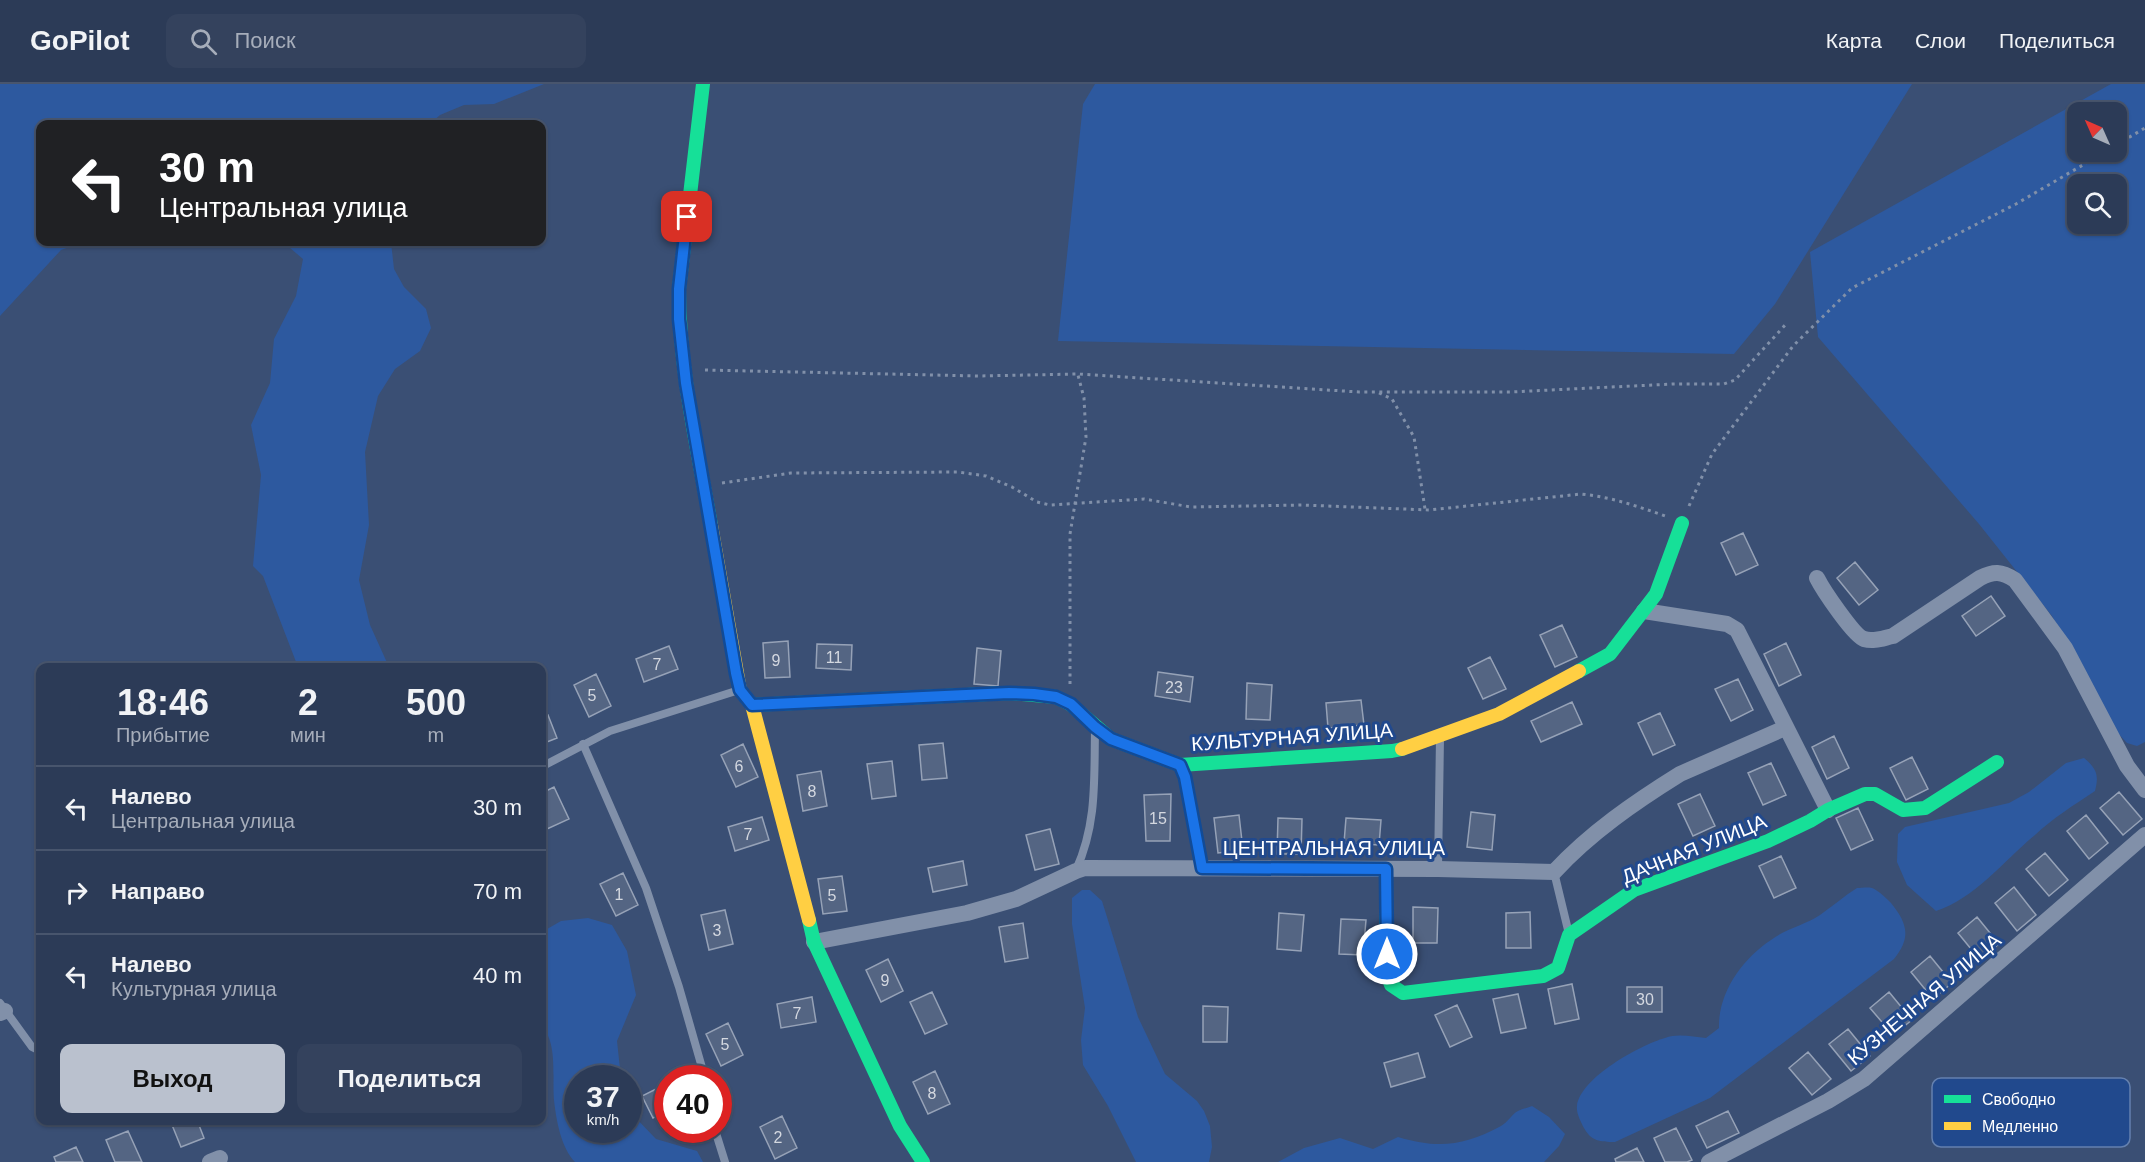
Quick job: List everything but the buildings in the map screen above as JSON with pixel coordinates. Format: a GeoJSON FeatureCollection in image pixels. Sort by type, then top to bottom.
{"type":"FeatureCollection","features":[{"type":"Feature","properties":{"kind":"street"},"geometry":{"type":"LineString","coordinates":[[703,84],[679,289],[679,319],[703,486],[740,690],[752,705],[814,942],[900,1126],[923,1162]]}},
{"type":"Feature","properties":{"kind":"street","name":"КУЛЬТУРНАЯ УЛИЦА"},"geometry":{"type":"LineString","coordinates":[[752,705],[1009,693],[1056,697],[1071,704],[1111,739],[1180,765],[1392,751],[1413,746],[1499,714],[1610,654],[1656,594],[1682,523]]}},
{"type":"Feature","properties":{"kind":"street"},"geometry":{"type":"LineString","coordinates":[[1817,578],[1854,631],[1862,639],[1876,640],[1893,636],[1992,572],[2003,573],[2015,580],[2065,648],[2127,766],[2145,790]]}},
{"type":"Feature","properties":{"kind":"street"},"geometry":{"type":"LineString","coordinates":[[1644,611],[1727,624],[1737,630],[1828,810]]}},
{"type":"Feature","properties":{"kind":"street"},"geometry":{"type":"LineString","coordinates":[[1554,872],[1582,844],[1680,774],[1785,728]]}},
{"type":"Feature","properties":{"kind":"street","name":"ДАЧНАЯ УЛИЦА"},"geometry":{"type":"LineString","coordinates":[[1569,934],[1634,890],[1666,876],[1768,841],[1865,794],[1875,794],[1903,810],[1925,808],[1997,762]]}},
{"type":"Feature","properties":{"kind":"street","name":"КУЗНЕЧНАЯ УЛИЦА"},"geometry":{"type":"LineString","coordinates":[[1708,1162],[1828,1101],[1864,1079],[2145,835]]}},
{"type":"Feature","properties":{"kind":"street","name":"ЦЕНТРАЛЬНАЯ УЛИЦА"},"geometry":{"type":"LineString","coordinates":[[814,942],[967,913],[1016,899],[1085,868],[1438,869],[1554,872]]}},
{"type":"Feature","properties":{"kind":"street"},"geometry":{"type":"LineString","coordinates":[[1386,869],[1386,971],[1391,986],[1403,993],[1543,976],[1558,968],[1569,934]]}},
{"type":"Feature","properties":{"kind":"lane"},"geometry":{"type":"LineString","coordinates":[[546,764],[610,731],[740,690]]}},
{"type":"Feature","properties":{"kind":"lane"},"geometry":{"type":"LineString","coordinates":[[1076,871],[1085,851],[1094,809],[1095,727]]}},
{"type":"Feature","properties":{"kind":"lane"},"geometry":{"type":"LineString","coordinates":[[1438,869],[1440,735]]}},
{"type":"Feature","properties":{"kind":"lane"},"geometry":{"type":"LineString","coordinates":[[583,744],[646,888],[679,987],[701,1065]]}},
{"type":"Feature","properties":{"kind":"lane"},"geometry":{"type":"LineString","coordinates":[[1180,765],[1185,777],[1202,868]]}},
{"type":"Feature","properties":{"kind":"lane"},"geometry":{"type":"LineString","coordinates":[[1554,872],[1569,934]]}},
{"type":"Feature","properties":{"kind":"lane"},"geometry":{"type":"LineString","coordinates":[[2,1009],[36,1050]]}},
{"type":"Feature","properties":{"kind":"lane"},"geometry":{"type":"LineString","coordinates":[[719,1143],[725,1162]]}},
{"type":"Feature","properties":{"kind":"path"},"geometry":{"type":"LineString","coordinates":[[2127,139],[2145,128]]}},
{"type":"Feature","properties":{"kind":"path"},"geometry":{"type":"LineString","coordinates":[[703,486],[791,472],[958,472],[986,476],[1012,487],[1037,502],[1050,505],[1144,499],[1191,507],[1302,505],[1425,510],[1581,495],[1604,496],[1626,502],[1682,523],[1712,454],[1793,346],[1852,288],[2016,204],[2088,162]]}},
{"type":"Feature","properties":{"kind":"path"},"geometry":{"type":"LineString","coordinates":[[685,370],[978,376],[1078,374],[1377,392],[1510,392],[1673,384],[1724,384],[1735,380],[1787,323]]}},
{"type":"Feature","properties":{"kind":"path"},"geometry":{"type":"LineString","coordinates":[[1071,704],[1070,534],[1086,436],[1084,398],[1078,374]]}},
{"type":"Feature","properties":{"kind":"path"},"geometry":{"type":"LineString","coordinates":[[1377,392],[1392,399],[1414,437],[1425,510]]}},
{"type":"Feature","properties":{"kind":"shaded area"},"geometry":{"type":"Polygon","coordinates":[[[0,84],[544,84],[494,104],[464,105],[440,115],[434,120],[36,120],[36,246],[72,246],[61,250],[0,316],[0,84]]]}},
{"type":"Feature","properties":{"kind":"shaded area"},"geometry":{"type":"Polygon","coordinates":[[[1095,84],[1912,84],[1775,304],[1734,354],[1058,341],[1083,104],[1095,84]]]}},
{"type":"Feature","properties":{"kind":"shaded area"},"geometry":{"type":"Polygon","coordinates":[[[2111,84],[2145,84],[2145,742],[2137,746],[2127,743],[2115,730],[2052,616],[1979,524],[1818,337],[1810,252],[2067,109],[2067,162],[2127,162],[2127,102],[2079,102],[2111,84]]]}},
{"type":"Feature","properties":{"kind":"shaded area"},"geometry":{"type":"Polygon","coordinates":[[[288,246],[391,246],[394,269],[404,287],[426,309],[431,328],[420,351],[395,369],[378,396],[365,452],[369,525],[359,580],[370,625],[387,663],[296,663],[263,576],[253,566],[261,475],[251,425],[270,383],[274,339],[296,296],[303,259],[288,246]]]}},
{"type":"Feature","properties":{"kind":"shaded area"},"geometry":{"type":"Polygon","coordinates":[[[2084,758],[2096,773],[2095,791],[2049,823],[1976,889],[1950,906],[1936,911],[1907,885],[1897,862],[1898,834],[1905,827],[2009,803],[2029,792],[2066,763],[2084,758]]]}},
{"type":"Feature","properties":{"kind":"shaded area"},"geometry":{"type":"Polygon","coordinates":[[[1857,888],[1870,888],[1877,891],[1891,903],[1901,918],[1905,938],[1894,959],[1710,1098],[1615,1142],[1600,1141],[1590,1136],[1577,1112],[1581,1095],[1588,1085],[1613,1064],[1654,1042],[1680,1036],[1706,1038],[1719,1028],[1727,990],[1750,957],[1777,936],[1820,915],[1857,888]]]}},
{"type":"Feature","properties":{"kind":"shaded area"},"geometry":{"type":"Polygon","coordinates":[[[1082,890],[1090,890],[1102,901],[1138,1017],[1165,1074],[1197,1101],[1204,1111],[1210,1126],[1212,1147],[1209,1162],[1136,1162],[1108,1106],[1083,1065],[1081,1040],[1085,1008],[1072,924],[1072,898],[1082,890]]]}},
{"type":"Feature","properties":{"kind":"shaded area"},"geometry":{"type":"Polygon","coordinates":[[[588,918],[612,925],[627,951],[636,995],[617,1041],[620,1065],[564,1065],[564,1143],[642,1143],[642,1124],[654,1137],[654,1143],[670,1143],[697,1151],[703,1162],[575,1162],[570,1156],[566,1149],[560,1133],[555,1108],[552,1051],[546,1033],[546,930],[561,921],[588,918]]]}},
{"type":"Feature","properties":{"kind":"shaded area"},"geometry":{"type":"Polygon","coordinates":[[[1532,1106],[1549,1117],[1565,1134],[1559,1146],[1544,1162],[1278,1162],[1304,1148],[1340,1138],[1373,1149],[1398,1137],[1426,1143],[1451,1144],[1488,1133],[1501,1126],[1516,1112],[1532,1106]]]}},
{"type":"Feature","properties":{"kind":"traffic: fast"},"geometry":{"type":"LineString","coordinates":[[703,84],[679,289],[685,378],[711,525]]}},
{"type":"Feature","properties":{"kind":"traffic: fast"},"geometry":{"type":"LineString","coordinates":[[1579,671],[1610,654],[1656,594],[1682,523]]}},
{"type":"Feature","properties":{"kind":"traffic: fast"},"geometry":{"type":"LineString","coordinates":[[752,705],[1009,693],[1056,697],[1070,704],[1111,739],[1180,765],[1402,749]]}},
{"type":"Feature","properties":{"kind":"traffic: fast"},"geometry":{"type":"LineString","coordinates":[[1386,869],[1386,971],[1391,985],[1403,993],[1543,976],[1558,968],[1569,935],[1634,890],[1768,841],[1865,794],[1875,794],[1903,810],[1925,808],[1997,762]]}},
{"type":"Feature","properties":{"kind":"traffic: fast"},"geometry":{"type":"LineString","coordinates":[[809,920],[814,942],[900,1126],[923,1162]]}},
{"type":"Feature","properties":{"kind":"traffic: slow"},"geometry":{"type":"LineString","coordinates":[[711,525],[740,690],[752,705],[809,920]]}},
{"type":"Feature","properties":{"kind":"traffic: slow"},"geometry":{"type":"LineString","coordinates":[[1402,749],[1499,714],[1579,671]]}},
{"type":"Feature","properties":{"kind":"route"},"geometry":{"type":"LineString","coordinates":[[687,217],[679,289],[679,319],[686,383],[736,673],[740,690],[752,705],[1009,693],[1056,697],[1071,704],[1111,739],[1180,765],[1185,777],[1202,868],[1386,869],[1387,954]]}}]}
